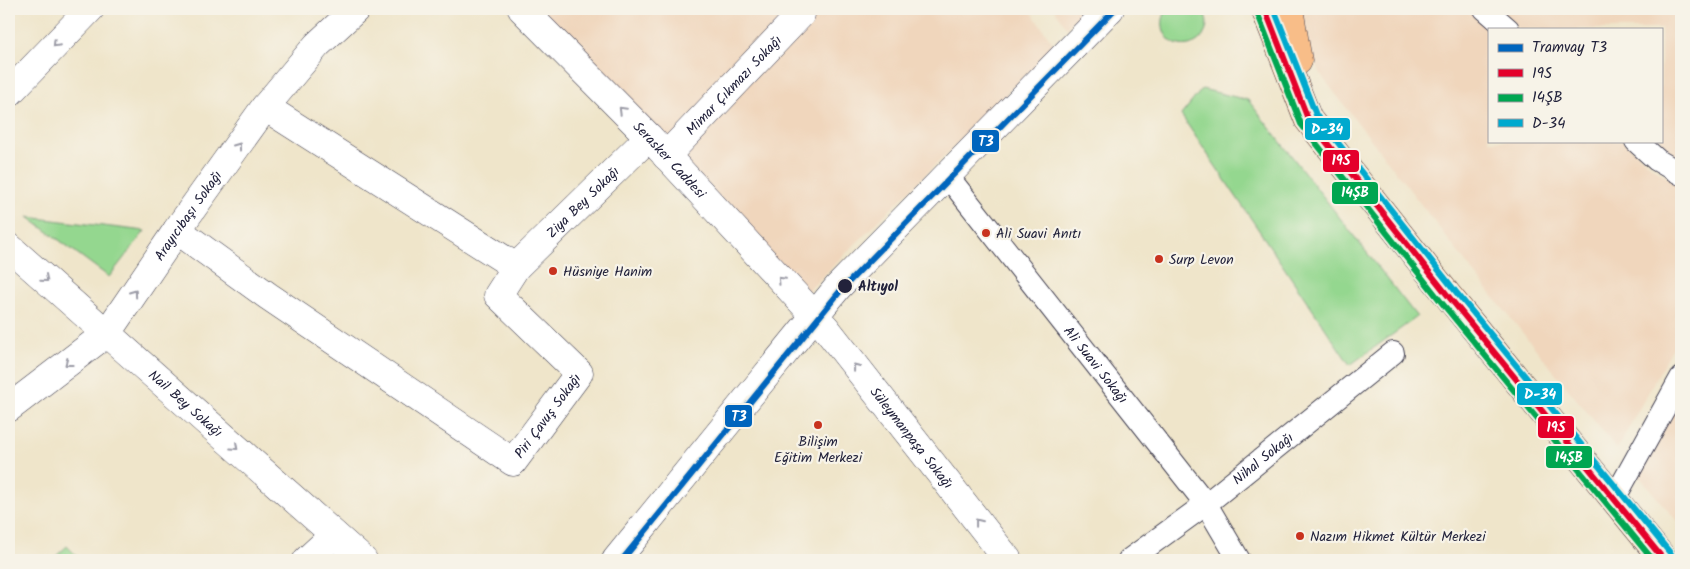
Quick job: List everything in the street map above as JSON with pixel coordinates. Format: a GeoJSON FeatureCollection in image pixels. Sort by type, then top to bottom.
{"type":"FeatureCollection","features":[{"type":"Feature","properties":{"kind":"main road"},"geometry":{"type":"LineString","coordinates":[[1266,9],[1308,119],[1448,297],[1664,560]]}},
{"type":"Feature","properties":{"kind":"main road"},"geometry":{"type":"LineString","coordinates":[[1289,9],[1308,119]]}},
{"type":"Feature","properties":{"kind":"street"},"geometry":{"type":"LineString","coordinates":[[9,93],[90,9]]}},
{"type":"Feature","properties":{"kind":"street","name":"Arayıcıbaşı Sokağı"},"geometry":{"type":"LineString","coordinates":[[9,408],[106,333],[265,107],[317,45],[356,9]]}},
{"type":"Feature","properties":{"kind":"street","name":"Serasker Caddesi"},"geometry":{"type":"LineString","coordinates":[[522,9],[658,146],[814,316]]}},
{"type":"Feature","properties":{"kind":"street"},"geometry":{"type":"LineString","coordinates":[[616,560],[838,287],[1110,9]]}},
{"type":"Feature","properties":{"kind":"street"},"geometry":{"type":"LineString","coordinates":[[1485,9],[1507,28]]}},
{"type":"Feature","properties":{"kind":"street","name":"Mimar Çıkmazı Sokağı"},"geometry":{"type":"LineString","coordinates":[[658,146],[801,14]]}},
{"type":"Feature","properties":{"kind":"street"},"geometry":{"type":"LineString","coordinates":[[265,107],[516,267]]}},
{"type":"Feature","properties":{"kind":"street"},"geometry":{"type":"LineString","coordinates":[[1637,142],[1657,160],[1681,174]]}},
{"type":"Feature","properties":{"kind":"street","name":"Ziya Bey Sokağı"},"geometry":{"type":"LineString","coordinates":[[516,267],[658,146]]}},
{"type":"Feature","properties":{"kind":"street","name":"Ali Suavi Sokağı"},"geometry":{"type":"LineString","coordinates":[[946,176],[1206,504],[1239,560]]}},
{"type":"Feature","properties":{"kind":"street","name":"Piri Çavuş Sokağı"},"geometry":{"type":"LineString","coordinates":[[177,230],[268,296],[513,462],[579,373],[498,295],[516,267]]}},
{"type":"Feature","properties":{"kind":"street","name":"Nail Bey Sokağı"},"geometry":{"type":"LineString","coordinates":[[9,247],[363,560]]}},
{"type":"Feature","properties":{"kind":"street","name":"Süleymanpaşa Sokağı"},"geometry":{"type":"LineString","coordinates":[[814,316],[825,327],[1008,560]]}},
{"type":"Feature","properties":{"kind":"street","name":"Nihal Sokağı"},"geometry":{"type":"LineString","coordinates":[[1129,560],[1206,504],[1393,353]]}},
{"type":"Feature","properties":{"kind":"street"},"geometry":{"type":"LineString","coordinates":[[1614,499],[1681,378]]}},
{"type":"Feature","properties":{"kind":"street"},"geometry":{"type":"LineString","coordinates":[[307,560],[334,535]]}},
{"type":"Feature","properties":{"kind":"shaded area"},"geometry":{"type":"Polygon","coordinates":[[[534,9],[795,9],[666,144],[534,9]]]}},
{"type":"Feature","properties":{"kind":"shaded area"},"geometry":{"type":"Polygon","coordinates":[[[808,9],[1029,9],[1055,46],[805,294],[678,156],[808,9]]]}},
{"type":"Feature","properties":{"kind":"shaded area"},"geometry":{"type":"Polygon","coordinates":[[[1054,9],[1086,9],[1067,28],[1054,9]]]}},
{"type":"Feature","properties":{"kind":"shaded area"},"geometry":{"type":"Polygon","coordinates":[[[1292,9],[1472,9],[1494,28],[1488,28],[1488,142],[1624,142],[1651,166],[1681,187],[1681,333],[1617,449],[1474,273],[1324,79],[1296,32],[1292,9]]]}},
{"type":"Feature","properties":{"kind":"shaded area"},"geometry":{"type":"Polygon","coordinates":[[[1497,9],[1681,9],[1681,163],[1650,142],[1662,142],[1662,28],[1519,28],[1497,9]]]}},
{"type":"Feature","properties":{"kind":"shaded area"},"geometry":{"type":"Polygon","coordinates":[[[1681,395],[1681,526],[1637,474],[1681,395]]]}},
{"type":"Feature","properties":{"kind":"green space"},"geometry":{"type":"Polygon","coordinates":[[[1168,9],[1202,9],[1207,20],[1206,30],[1202,37],[1195,43],[1186,45],[1177,45],[1170,40],[1164,31],[1163,25],[1164,16],[1168,9]]]}},
{"type":"Feature","properties":{"kind":"green space"},"geometry":{"type":"Polygon","coordinates":[[[1202,89],[1248,100],[1417,317],[1350,365],[1181,115],[1202,89]]]}},
{"type":"Feature","properties":{"kind":"green space"},"geometry":{"type":"Polygon","coordinates":[[[28,217],[145,231],[109,277],[28,217]]]}},
{"type":"Feature","properties":{"kind":"green space"},"geometry":{"type":"Polygon","coordinates":[[[67,546],[81,560],[52,560],[67,546]]]}},
{"type":"Feature","properties":{"kind":"tram line","name":"T3"},"geometry":{"type":"LineString","coordinates":[[622,560],[841,290],[1115,9]]}},
{"type":"Feature","properties":{"kind":"transit line","name":"19S"},"geometry":{"type":"LineString","coordinates":[[1265,9],[1308,119],[1449,297],[1664,560]]}},
{"type":"Feature","properties":{"kind":"transit line","name":"D-34"},"geometry":{"type":"LineString","coordinates":[[1274,9],[1316,115],[1456,292],[1671,554]]}},
{"type":"Feature","properties":{"kind":"transit line","name":"14ŞB"},"geometry":{"type":"LineString","coordinates":[[1257,12],[1301,124],[1442,303],[1653,560]]}},
{"type":"Feature","properties":{"kind":"place","name":"Ali Suavi Anıtı"},"geometry":{"type":"Point","coordinates":[986,233]}},
{"type":"Feature","properties":{"kind":"place","name":"Surp Levon"},"geometry":{"type":"Point","coordinates":[1159,259]}},
{"type":"Feature","properties":{"kind":"place","name":"Hüsniye Hanim"},"geometry":{"type":"Point","coordinates":[553,271]}},
{"type":"Feature","properties":{"kind":"place","name":"Altıyol"},"geometry":{"type":"Point","coordinates":[845,286]}},
{"type":"Feature","properties":{"kind":"place","name":"Bilişim Eğitim Merkezi"},"geometry":{"type":"Point","coordinates":[818,425]}},
{"type":"Feature","properties":{"kind":"place","name":"Nazım Hikmet Kültür Merkezi"},"geometry":{"type":"Point","coordinates":[1300,536]}}]}
